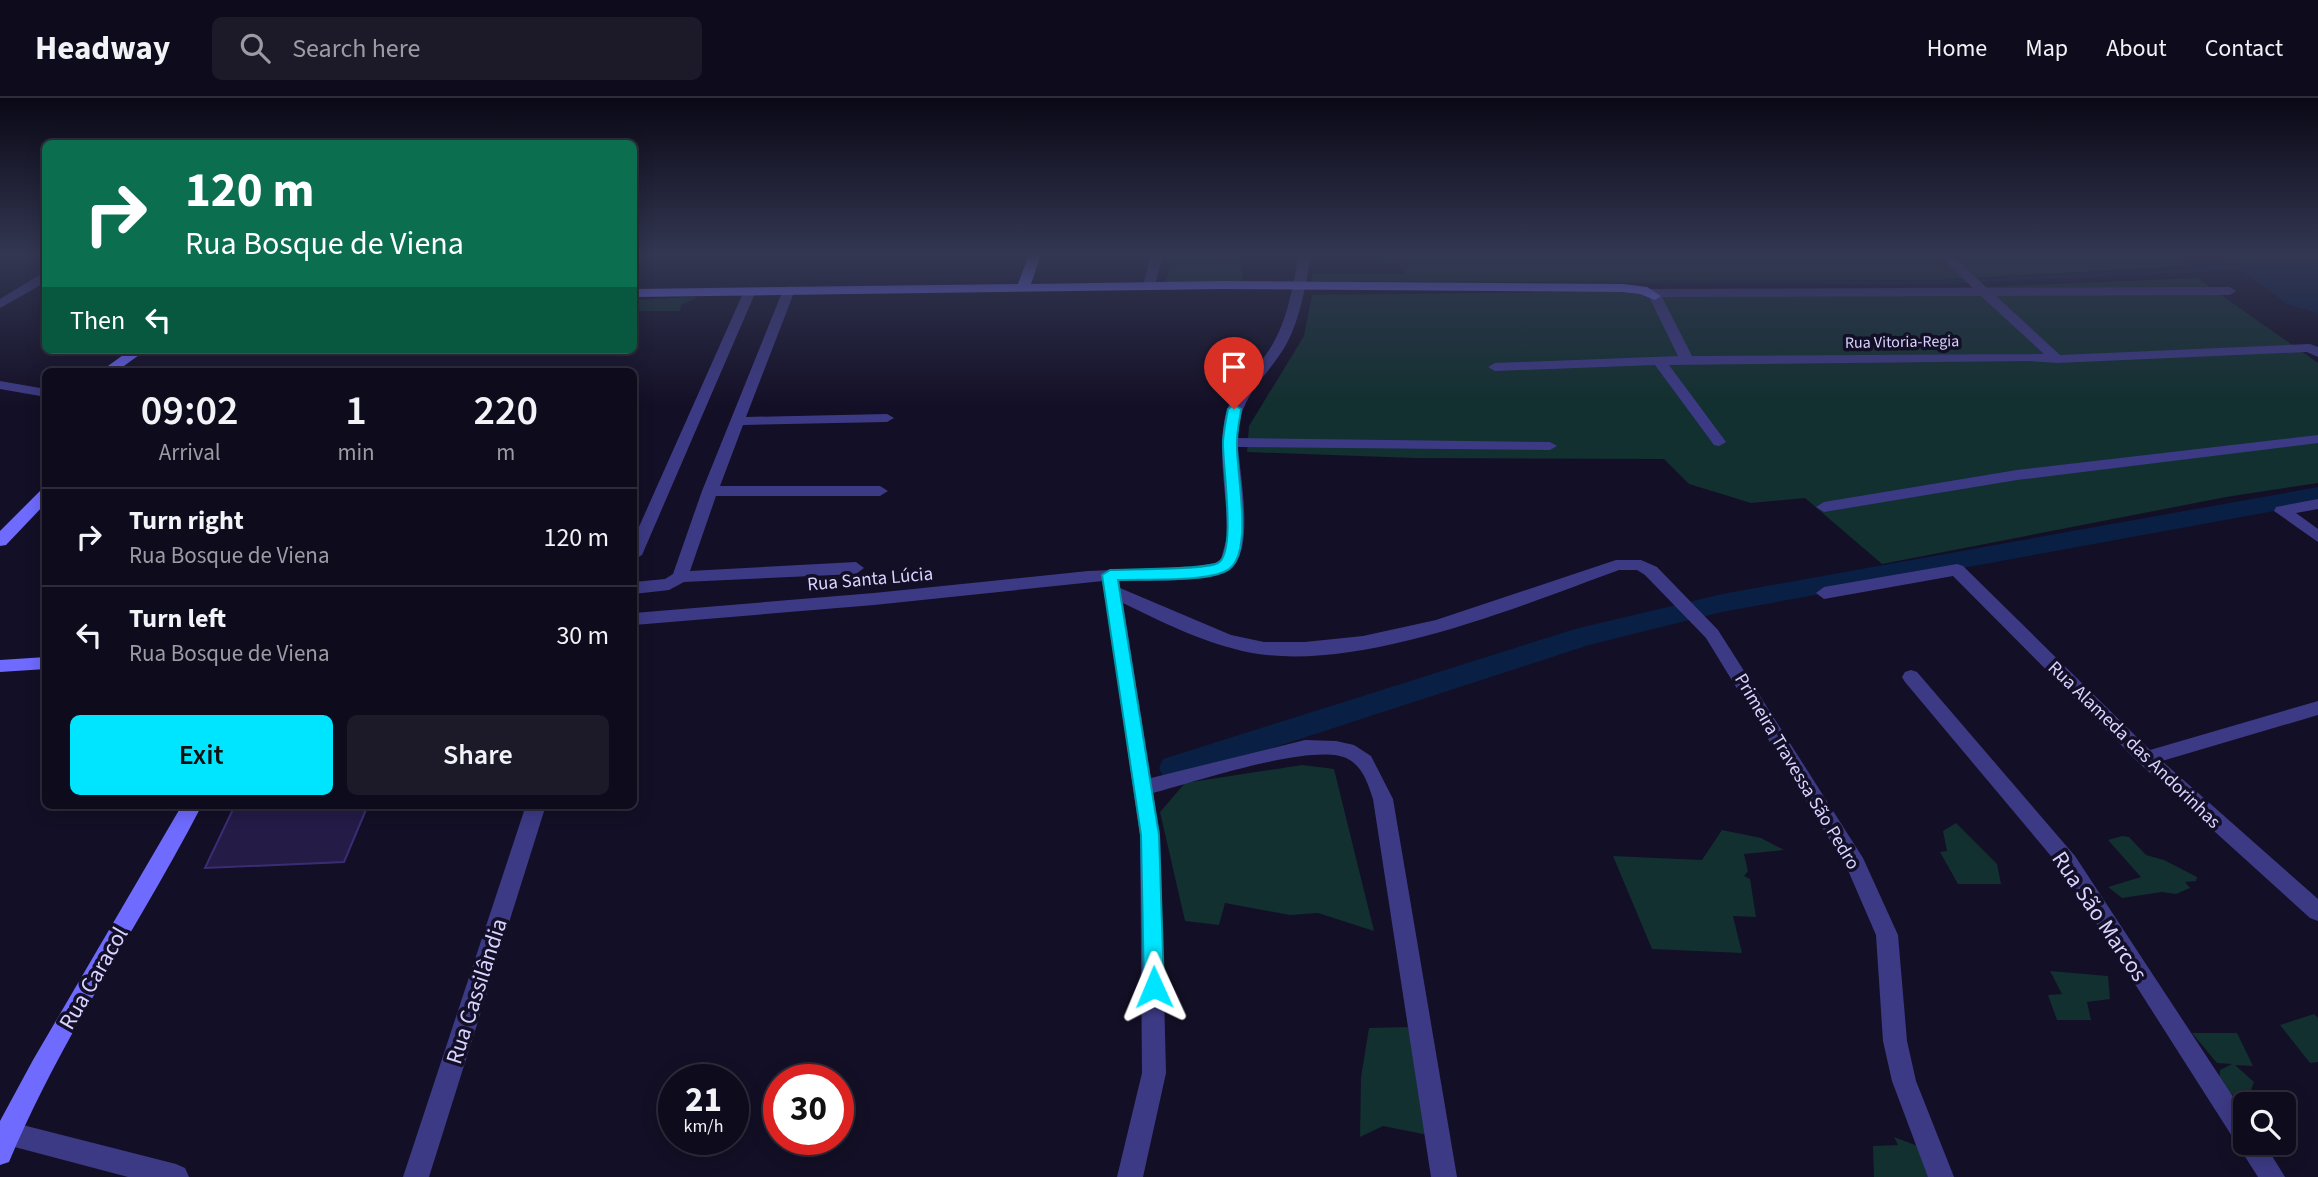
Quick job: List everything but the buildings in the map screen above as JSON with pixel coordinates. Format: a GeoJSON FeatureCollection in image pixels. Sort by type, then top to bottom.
{"type":"FeatureCollection","features":[{"type":"Feature","properties":{"kind":"main road"},"geometry":{"type":"LineString","coordinates":[[112,368],[133,354]]}},
{"type":"Feature","properties":{"kind":"main road"},"geometry":{"type":"LineString","coordinates":[[0,541],[42,497]]}},
{"type":"Feature","properties":{"kind":"main road"},"geometry":{"type":"LineString","coordinates":[[0,666],[42,663]]}},
{"type":"Feature","properties":{"kind":"main road","name":"Rua Caracol"},"geometry":{"type":"LineString","coordinates":[[3,1143],[190,809]]}},
{"type":"Feature","properties":{"kind":"street"},"geometry":{"type":"LineString","coordinates":[[637,548],[744,304]]}},
{"type":"Feature","properties":{"kind":"street"},"geometry":{"type":"LineString","coordinates":[[680,577],[710,491],[784,304]]}},
{"type":"Feature","properties":{"kind":"street"},"geometry":{"type":"LineString","coordinates":[[1293,304],[1277,349],[1243,389],[1234,409],[1230,442],[1549,446]]}},
{"type":"Feature","properties":{"kind":"street"},"geometry":{"type":"LineString","coordinates":[[1658,304],[1687,360]]}},
{"type":"Feature","properties":{"kind":"street"},"geometry":{"type":"LineString","coordinates":[[1995,304],[2057,359]]}},
{"type":"Feature","properties":{"kind":"street","name":"Rua Vitoria-Regia"},"geometry":{"type":"LineString","coordinates":[[1495,367],[1687,360],[2016,357],[2057,359],[2314,350]]}},
{"type":"Feature","properties":{"kind":"street"},"geometry":{"type":"LineString","coordinates":[[1658,361],[1719,442]]}},
{"type":"Feature","properties":{"kind":"street"},"geometry":{"type":"LineString","coordinates":[[0,385],[42,392]]}},
{"type":"Feature","properties":{"kind":"street"},"geometry":{"type":"LineString","coordinates":[[739,421],[887,418]]}},
{"type":"Feature","properties":{"kind":"street"},"geometry":{"type":"LineString","coordinates":[[1824,507],[2017,475],[2318,439]]}},
{"type":"Feature","properties":{"kind":"street","name":"Rua Santa Lúcia"},"geometry":{"type":"LineString","coordinates":[[637,619],[1111,583],[1222,568],[1230,560],[1236,541],[1230,442]]}},
{"type":"Feature","properties":{"kind":"street"},"geometry":{"type":"LineString","coordinates":[[710,491],[880,491]]}},
{"type":"Feature","properties":{"kind":"street"},"geometry":{"type":"LineString","coordinates":[[2318,504],[2282,511],[2318,537]]}},
{"type":"Feature","properties":{"kind":"street","name":"Primeira Travessa São Pedro"},"geometry":{"type":"LineString","coordinates":[[1111,583],[1222,638],[1247,646],[1300,649],[1364,643],[1424,631],[1626,563],[1641,565],[1651,571],[1692,611],[1728,657],[1856,864],[1887,935],[1895,1041],[1904,1081],[1941,1177]]}},
{"type":"Feature","properties":{"kind":"street"},"geometry":{"type":"LineString","coordinates":[[637,588],[668,584],[680,577],[856,568]]}},
{"type":"Feature","properties":{"kind":"street","name":"Rua Alameda das Andorinhas"},"geometry":{"type":"LineString","coordinates":[[1824,593],[1957,570],[2146,758],[2318,912]]}},
{"type":"Feature","properties":{"kind":"street"},"geometry":{"type":"LineString","coordinates":[[1111,583],[1150,835],[1154,1073],[1130,1177]]}},
{"type":"Feature","properties":{"kind":"street","name":"Rua São Marcos"},"geometry":{"type":"LineString","coordinates":[[1911,677],[2068,862],[2233,1117]]}},
{"type":"Feature","properties":{"kind":"street"},"geometry":{"type":"LineString","coordinates":[[2146,758],[2318,708]]}},
{"type":"Feature","properties":{"kind":"street"},"geometry":{"type":"LineString","coordinates":[[1144,788],[1305,747],[1332,746],[1353,751],[1373,769],[1384,799],[1444,1177]]}},
{"type":"Feature","properties":{"kind":"street","name":"Rua Cassilândia"},"geometry":{"type":"LineString","coordinates":[[416,1177],[535,809]]}},
{"type":"Feature","properties":{"kind":"street"},"geometry":{"type":"LineString","coordinates":[[3,1143],[176,1177]]}},
{"type":"Feature","properties":{"kind":"street"},"geometry":{"type":"LineString","coordinates":[[2257,1155],[2272,1177]]}},
{"type":"Feature","properties":{"kind":"green space"},"geometry":{"type":"Polygon","coordinates":[[[637,304],[682,304],[680,311],[637,311],[637,304]]]}},
{"type":"Feature","properties":{"kind":"green space"},"geometry":{"type":"Polygon","coordinates":[[[1310,304],[2235,304],[2318,363],[2318,483],[2226,497],[1882,564],[1805,498],[1751,503],[1689,484],[1664,459],[1414,458],[1247,452],[1249,426],[1304,336],[1310,304]]]}},
{"type":"Feature","properties":{"kind":"green space"},"geometry":{"type":"Polygon","coordinates":[[[1302,765],[1334,769],[1374,931],[1318,913],[1290,915],[1225,903],[1219,925],[1185,921],[1160,812],[1185,783],[1302,765]]]}},
{"type":"Feature","properties":{"kind":"green space"},"geometry":{"type":"Polygon","coordinates":[[[1956,823],[1997,864],[2001,884],[1958,884],[1940,852],[1947,851],[1943,831],[1956,823]]]}},
{"type":"Feature","properties":{"kind":"green space"},"geometry":{"type":"Polygon","coordinates":[[[1722,830],[1761,838],[1784,850],[1744,854],[1748,871],[1744,876],[1750,879],[1756,917],[1733,916],[1742,953],[1652,949],[1613,856],[1702,860],[1722,830]]]}},
{"type":"Feature","properties":{"kind":"green space"},"geometry":{"type":"Polygon","coordinates":[[[2129,837],[2146,855],[2164,860],[2197,877],[2196,881],[2185,882],[2190,888],[2176,894],[2162,892],[2122,898],[2108,887],[2141,877],[2108,840],[2129,837]]]}},
{"type":"Feature","properties":{"kind":"green space"},"geometry":{"type":"Polygon","coordinates":[[[2050,971],[2108,976],[2110,999],[2087,1002],[2091,1020],[2057,1020],[2048,995],[2062,994],[2050,971]]]}},
{"type":"Feature","properties":{"kind":"green space"},"geometry":{"type":"Polygon","coordinates":[[[2314,1014],[2318,1018],[2318,1062],[2310,1063],[2280,1025],[2314,1014]]]}},
{"type":"Feature","properties":{"kind":"green space"},"geometry":{"type":"Polygon","coordinates":[[[1408,1027],[1438,1137],[1383,1126],[1360,1137],[1361,1077],[1369,1028],[1408,1027]]]}},
{"type":"Feature","properties":{"kind":"green space"},"geometry":{"type":"Polygon","coordinates":[[[2192,1033],[2237,1033],[2253,1066],[2235,1065],[2254,1082],[2250,1092],[2233,1092],[2233,1095],[2219,1085],[2220,1070],[2232,1064],[2217,1063],[2192,1033]]]}},
{"type":"Feature","properties":{"kind":"green space"},"geometry":{"type":"Polygon","coordinates":[[[1894,1137],[1923,1148],[1933,1177],[1874,1177],[1873,1146],[1898,1145],[1894,1137]]]}},
{"type":"Feature","properties":{"kind":"water"},"geometry":{"type":"Polygon","coordinates":[[[2288,304],[2318,304],[2318,313],[2288,304]]]}},
{"type":"Feature","properties":{"kind":"waterway"},"geometry":{"type":"LineString","coordinates":[[1174,768],[1585,636],[1722,603],[2318,495]]}},
{"type":"Feature","properties":{"kind":"route"},"geometry":{"type":"LineString","coordinates":[[1154,987],[1150,835],[1110,575],[1201,571],[1222,568],[1230,560],[1236,541],[1230,442],[1234,409]]}}]}
